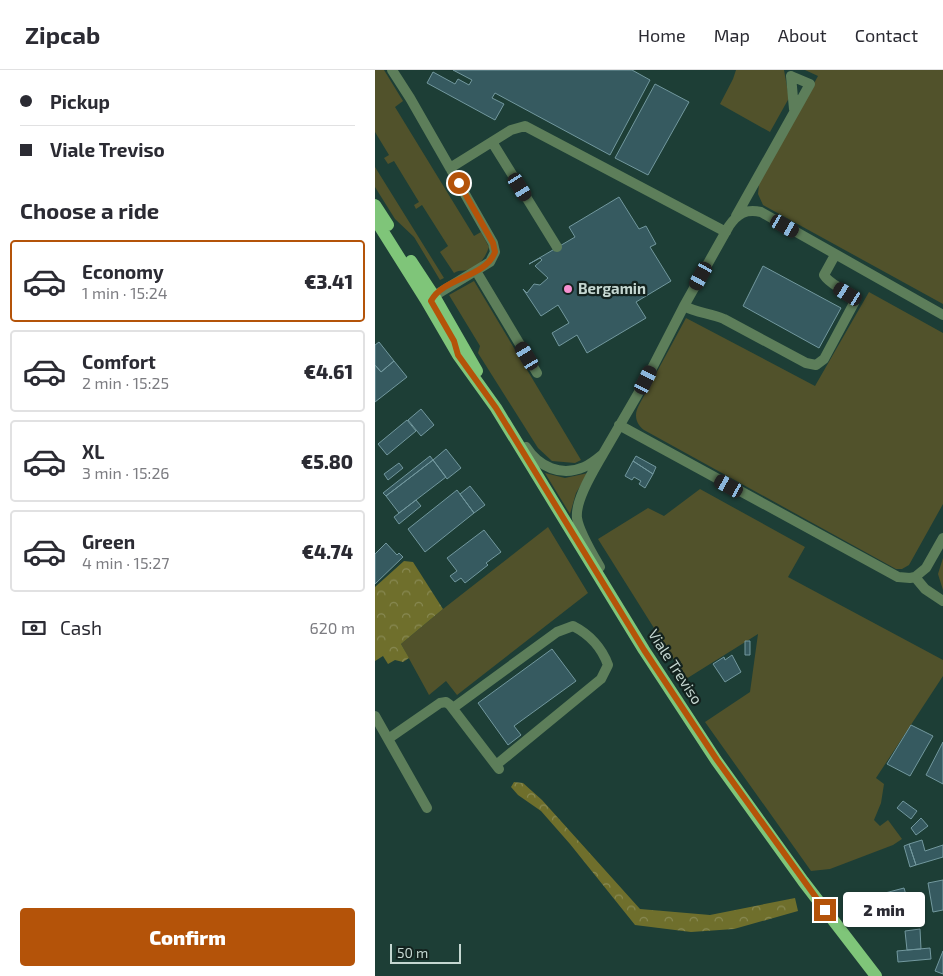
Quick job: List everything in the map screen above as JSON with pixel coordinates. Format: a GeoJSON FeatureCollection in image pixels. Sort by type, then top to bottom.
{"type":"FeatureCollection","features":[{"type":"Feature","properties":{"kind":"main road"},"geometry":{"type":"LineString","coordinates":[[375,204],[378,216],[400,260],[458,355],[496,408]]}},
{"type":"Feature","properties":{"kind":"main road"},"geometry":{"type":"LineString","coordinates":[[378,216],[434,296],[496,408]]}},
{"type":"Feature","properties":{"kind":"main road","name":"Viale Treviso"},"geometry":{"type":"LineString","coordinates":[[496,408],[644,650],[717,760],[842,932],[877,976]]}},
{"type":"Feature","properties":{"kind":"main road","name":"Viale Treviso"},"geometry":{"type":"LineString","coordinates":[[842,932],[868,976]]}},
{"type":"Feature","properties":{"kind":"street"},"geometry":{"type":"LineString","coordinates":[[392,70],[411,98],[493,243],[495,252],[489,262],[434,296],[431,301],[454,341],[458,355]]}},
{"type":"Feature","properties":{"kind":"street"},"geometry":{"type":"LineString","coordinates":[[644,650],[621,601],[595,558],[577,520],[577,511],[585,489],[603,454],[646,380],[684,306],[794,109]]}},
{"type":"Feature","properties":{"kind":"street"},"geometry":{"type":"LineString","coordinates":[[450,168],[511,130],[525,126],[726,232]]}},
{"type":"Feature","properties":{"kind":"street"},"geometry":{"type":"LineString","coordinates":[[492,142],[557,247]]}},
{"type":"Feature","properties":{"kind":"street"},"geometry":{"type":"LineString","coordinates":[[735,216],[751,210],[761,212],[943,315]]}},
{"type":"Feature","properties":{"kind":"street"},"geometry":{"type":"LineString","coordinates":[[684,306],[699,313],[711,314],[724,319],[806,363],[815,365],[824,359],[854,302],[848,294],[827,280],[824,275],[835,255]]}},
{"type":"Feature","properties":{"kind":"street"},"geometry":{"type":"LineString","coordinates":[[400,260],[406,263],[427,295],[434,296]]}},
{"type":"Feature","properties":{"kind":"street"},"geometry":{"type":"LineString","coordinates":[[476,271],[537,373]]}},
{"type":"Feature","properties":{"kind":"street"},"geometry":{"type":"LineString","coordinates":[[496,408],[508,421],[533,457],[543,465],[554,470],[577,470],[603,454]]}},
{"type":"Feature","properties":{"kind":"street"},"geometry":{"type":"LineString","coordinates":[[619,425],[897,577],[915,577],[926,568],[943,538]]}},
{"type":"Feature","properties":{"kind":"street"},"geometry":{"type":"LineString","coordinates":[[915,577],[925,589],[943,601]]}},
{"type":"Feature","properties":{"kind":"street"},"geometry":{"type":"LineString","coordinates":[[388,739],[440,702],[446,702],[453,708],[497,767],[601,678],[608,665],[604,654],[584,631],[573,626],[557,632],[453,708]]}},
{"type":"Feature","properties":{"kind":"street"},"geometry":{"type":"LineString","coordinates":[[375,716],[427,808]]}},
{"type":"Feature","properties":{"kind":"green space"},"geometry":{"type":"Polygon","coordinates":[[[375,70],[384,70],[403,101],[395,107],[474,236],[481,232],[489,247],[482,260],[474,268],[454,273],[440,252],[448,246],[422,205],[416,209],[414,205],[419,202],[394,161],[388,164],[384,158],[389,155],[375,132],[375,70]]]}},
{"type":"Feature","properties":{"kind":"green space"},"geometry":{"type":"Polygon","coordinates":[[[736,70],[784,70],[789,98],[770,132],[720,104],[736,70]]]}},
{"type":"Feature","properties":{"kind":"green space"},"geometry":{"type":"Polygon","coordinates":[[[805,70],[943,70],[943,304],[763,205],[758,194],[759,184],[818,76],[805,70]]]}},
{"type":"Feature","properties":{"kind":"green space"},"geometry":{"type":"Polygon","coordinates":[[[375,167],[444,278],[440,280],[414,237],[395,219],[375,187],[375,167]]]}},
{"type":"Feature","properties":{"kind":"green space"},"geometry":{"type":"Polygon","coordinates":[[[474,281],[581,460],[575,463],[552,461],[538,448],[478,353],[480,346],[449,295],[474,281]]]}},
{"type":"Feature","properties":{"kind":"green space"},"geometry":{"type":"Polygon","coordinates":[[[869,292],[943,333],[943,504],[909,565],[902,569],[896,569],[644,430],[636,418],[639,405],[686,318],[815,386],[869,292]]]}},
{"type":"Feature","properties":{"kind":"green space"},"geometry":{"type":"Polygon","coordinates":[[[545,473],[565,478],[588,473],[576,493],[570,514],[545,473]]]}},
{"type":"Feature","properties":{"kind":"green space"},"geometry":{"type":"Polygon","coordinates":[[[700,489],[805,547],[788,577],[943,660],[943,676],[876,778],[884,784],[881,803],[874,820],[880,826],[888,820],[902,839],[893,845],[830,869],[811,871],[705,722],[750,692],[758,634],[686,679],[598,539],[648,508],[664,516],[700,489]]]}},
{"type":"Feature","properties":{"kind":"green space"},"geometry":{"type":"Polygon","coordinates":[[[548,527],[588,593],[457,695],[446,681],[429,695],[401,644],[548,527]]]}},
{"type":"Feature","properties":{"kind":"green space"},"geometry":{"type":"Polygon","coordinates":[[[943,558],[943,590],[938,574],[943,558]]]}},
{"type":"Feature","properties":{"kind":"green space"},"geometry":{"type":"Polygon","coordinates":[[[404,561],[413,562],[443,609],[401,644],[409,658],[403,662],[395,660],[388,664],[383,656],[375,661],[375,587],[404,561]]]}},
{"type":"Feature","properties":{"kind":"green space"},"geometry":{"type":"Polygon","coordinates":[[[514,782],[523,783],[542,800],[640,909],[710,915],[795,898],[798,911],[734,929],[691,932],[635,925],[541,811],[518,795],[511,787],[514,782]]]}},
{"type":"Feature","properties":{"kind":"building"},"geometry":{"type":"Polygon","coordinates":[[[453,70],[632,70],[650,80],[610,155],[495,93],[492,98],[504,104],[495,120],[427,83],[433,72],[455,84],[458,79],[469,85],[472,80],[453,70]]]}},
{"type":"Feature","properties":{"kind":"building"},"geometry":{"type":"Polygon","coordinates":[[[655,84],[689,102],[648,175],[615,158],[655,84]]]}},
{"type":"Feature","properties":{"kind":"building"},"geometry":{"type":"Polygon","coordinates":[[[619,197],[639,229],[646,226],[656,244],[650,247],[671,281],[636,302],[646,318],[587,353],[577,335],[559,346],[552,333],[569,323],[558,305],[541,316],[523,289],[527,293],[534,284],[540,285],[548,278],[535,266],[542,260],[540,258],[529,264],[575,237],[569,227],[619,197]]]}},
{"type":"Feature","properties":{"kind":"building"},"geometry":{"type":"Polygon","coordinates":[[[763,266],[841,308],[819,348],[743,306],[763,266]]]}},
{"type":"Feature","properties":{"kind":"building"},"geometry":{"type":"Polygon","coordinates":[[[379,342],[394,361],[381,372],[375,365],[375,345],[379,342]]]}},
{"type":"Feature","properties":{"kind":"building"},"geometry":{"type":"Polygon","coordinates":[[[394,361],[407,377],[375,402],[375,365],[381,372],[394,361]]]}},
{"type":"Feature","properties":{"kind":"building"},"geometry":{"type":"Polygon","coordinates":[[[421,409],[434,425],[421,436],[408,420],[421,409]]]}},
{"type":"Feature","properties":{"kind":"building"},"geometry":{"type":"Polygon","coordinates":[[[407,420],[416,431],[387,455],[378,444],[407,420]]]}},
{"type":"Feature","properties":{"kind":"building"},"geometry":{"type":"Polygon","coordinates":[[[446,449],[461,468],[447,479],[433,460],[446,449]]]}},
{"type":"Feature","properties":{"kind":"building"},"geometry":{"type":"Polygon","coordinates":[[[430,456],[433,460],[386,496],[383,493],[430,456]]]}},
{"type":"Feature","properties":{"kind":"building"},"geometry":{"type":"Polygon","coordinates":[[[636,456],[656,467],[653,474],[633,461],[636,456]]]}},
{"type":"Feature","properties":{"kind":"building"},"geometry":{"type":"Polygon","coordinates":[[[433,460],[446,477],[399,513],[386,496],[433,460]]]}},
{"type":"Feature","properties":{"kind":"building"},"geometry":{"type":"Polygon","coordinates":[[[633,461],[653,474],[645,488],[639,484],[641,481],[634,477],[632,480],[625,476],[633,461]]]}},
{"type":"Feature","properties":{"kind":"building"},"geometry":{"type":"Polygon","coordinates":[[[399,463],[403,468],[388,480],[384,474],[399,463]]]}},
{"type":"Feature","properties":{"kind":"building"},"geometry":{"type":"Polygon","coordinates":[[[470,486],[485,505],[474,513],[460,494],[470,486]]]}},
{"type":"Feature","properties":{"kind":"building"},"geometry":{"type":"Polygon","coordinates":[[[457,490],[474,513],[425,552],[408,529],[457,490]]]}},
{"type":"Feature","properties":{"kind":"building"},"geometry":{"type":"Polygon","coordinates":[[[416,500],[421,506],[399,524],[394,517],[416,500]]]}},
{"type":"Feature","properties":{"kind":"building"},"geometry":{"type":"Polygon","coordinates":[[[484,530],[501,552],[465,583],[461,578],[455,582],[450,576],[457,571],[447,558],[484,530]]]}},
{"type":"Feature","properties":{"kind":"building"},"geometry":{"type":"Polygon","coordinates":[[[386,543],[397,555],[399,553],[403,557],[375,584],[375,554],[386,543]]]}},
{"type":"Feature","properties":{"kind":"building"},"geometry":{"type":"Polygon","coordinates":[[[745,641],[750,641],[750,655],[745,655],[745,641]]]}},
{"type":"Feature","properties":{"kind":"building"},"geometry":{"type":"Polygon","coordinates":[[[552,649],[576,681],[514,726],[521,735],[508,745],[478,703],[552,649]]]}},
{"type":"Feature","properties":{"kind":"building"},"geometry":{"type":"Polygon","coordinates":[[[732,655],[741,672],[725,682],[713,664],[724,657],[725,660],[732,655]]]}},
{"type":"Feature","properties":{"kind":"building"},"geometry":{"type":"Polygon","coordinates":[[[911,725],[933,736],[910,776],[887,764],[911,725]]]}},
{"type":"Feature","properties":{"kind":"building"},"geometry":{"type":"Polygon","coordinates":[[[943,742],[943,784],[926,775],[943,742]]]}},
{"type":"Feature","properties":{"kind":"building"},"geometry":{"type":"Polygon","coordinates":[[[903,801],[917,811],[911,819],[897,808],[903,801]]]}},
{"type":"Feature","properties":{"kind":"building"},"geometry":{"type":"Polygon","coordinates":[[[921,818],[928,826],[916,835],[911,828],[921,818]]]}},
{"type":"Feature","properties":{"kind":"building"},"geometry":{"type":"Polygon","coordinates":[[[922,840],[925,851],[943,845],[943,857],[916,865],[909,844],[922,840]]]}},
{"type":"Feature","properties":{"kind":"building"},"geometry":{"type":"Polygon","coordinates":[[[909,844],[916,865],[910,867],[904,846],[909,844]]]}},
{"type":"Feature","properties":{"kind":"building"},"geometry":{"type":"Polygon","coordinates":[[[943,880],[943,910],[933,912],[928,883],[943,880]]]}},
{"type":"Feature","properties":{"kind":"building"},"geometry":{"type":"Polygon","coordinates":[[[904,888],[912,915],[894,920],[885,893],[904,888]]]}},
{"type":"Feature","properties":{"kind":"building"},"geometry":{"type":"Polygon","coordinates":[[[920,929],[921,949],[907,950],[905,931],[920,929]]]}},
{"type":"Feature","properties":{"kind":"building"},"geometry":{"type":"Polygon","coordinates":[[[930,948],[931,959],[898,962],[897,951],[930,948]]]}},
{"type":"Feature","properties":{"kind":"building"},"geometry":{"type":"Polygon","coordinates":[[[943,951],[943,974],[935,971],[943,951]]]}},
{"type":"Feature","properties":{"kind":"place","name":"Bergamin"},"geometry":{"type":"Point","coordinates":[568,289]}},
{"type":"Feature","properties":{"kind":"route"},"geometry":{"type":"LineString","coordinates":[[459,183],[493,243],[495,252],[489,262],[434,296],[431,301],[454,341],[458,355],[496,408],[664,682],[717,760],[825,910]]}}]}
